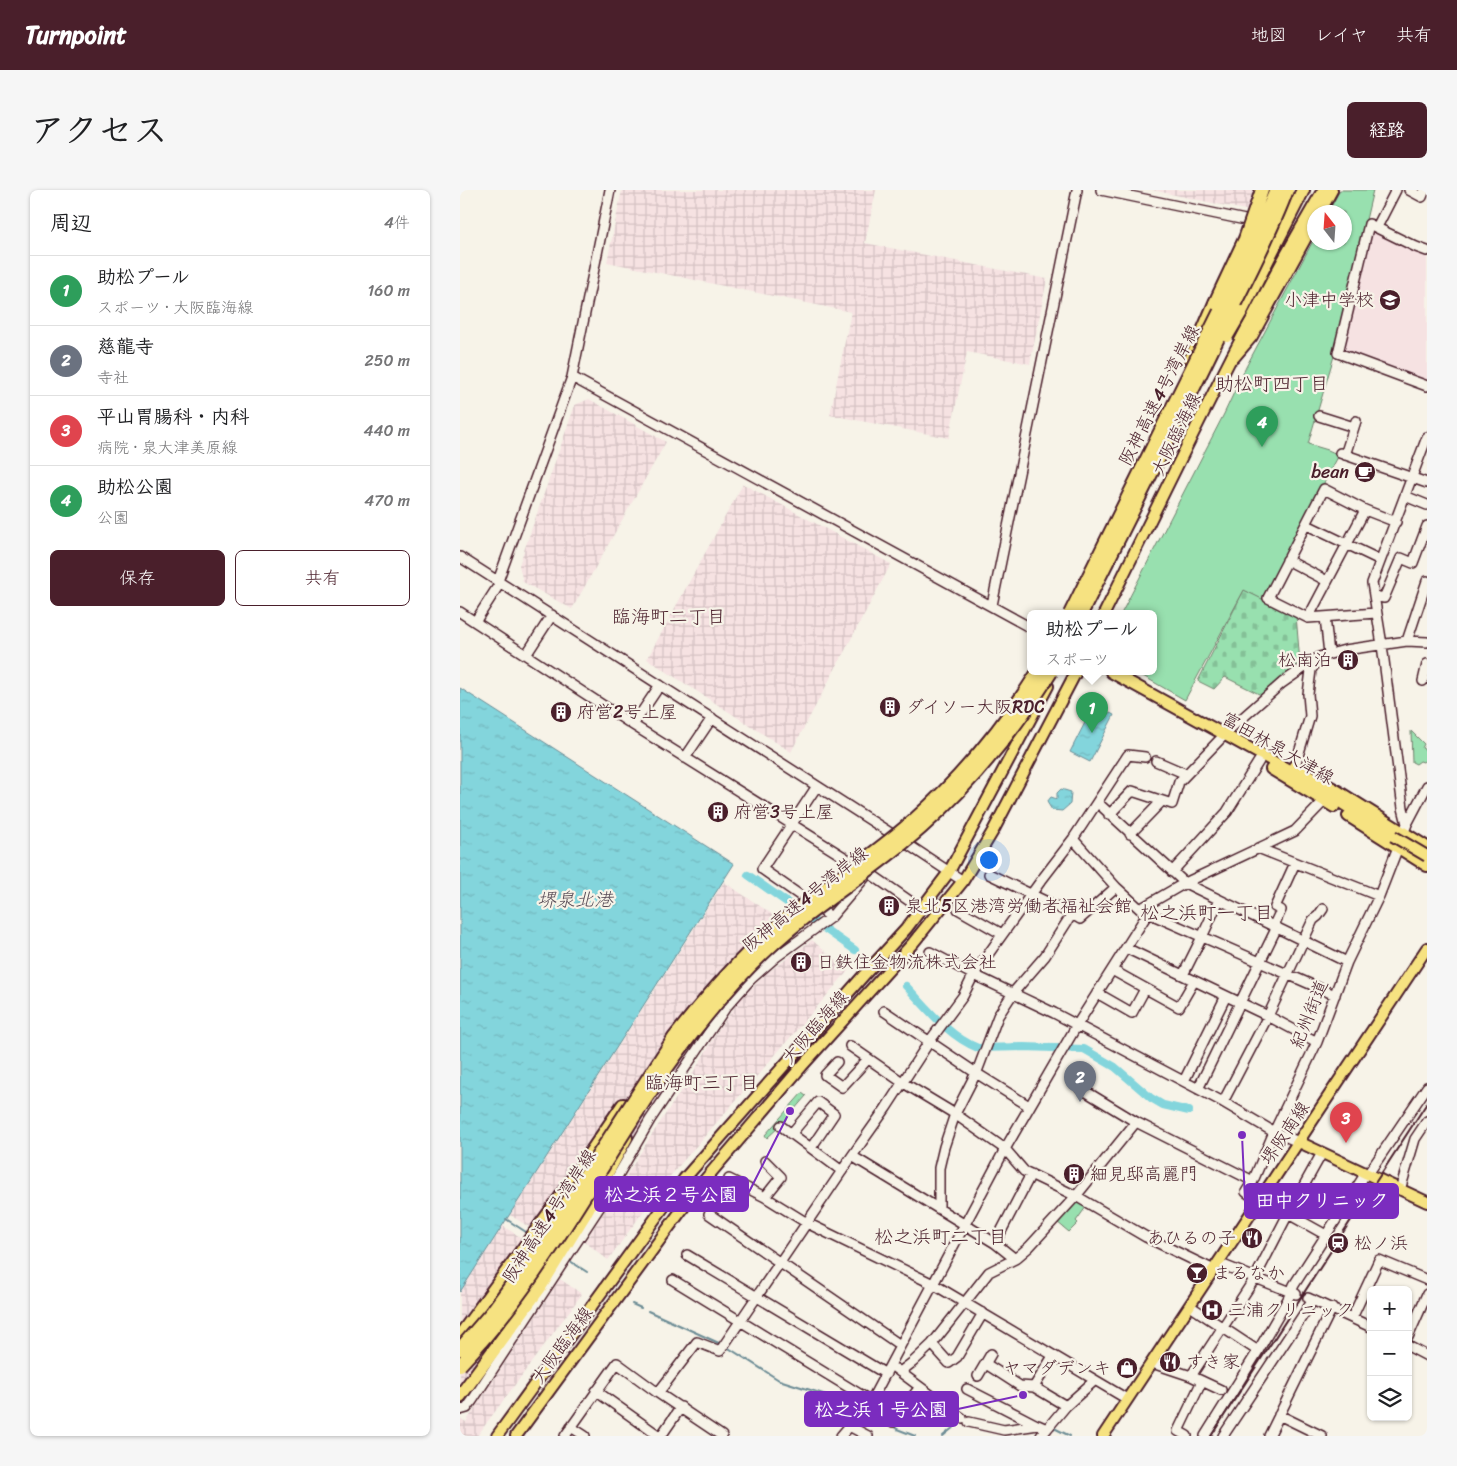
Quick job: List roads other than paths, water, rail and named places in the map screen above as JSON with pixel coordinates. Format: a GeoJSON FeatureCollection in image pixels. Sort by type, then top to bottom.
{"type":"FeatureCollection","features":[{"type":"Feature","properties":{"kind":"highway"},"geometry":{"type":"LineString","coordinates":[[1254,222],[1264,190]]}},
{"type":"Feature","properties":{"kind":"highway"},"geometry":{"type":"LineString","coordinates":[[1162,428],[1200,335],[1264,190]]}},
{"type":"Feature","properties":{"kind":"highway","name":"阪神高速4号湾岸線"},"geometry":{"type":"LineString","coordinates":[[1072,610],[1222,307],[1276,190]]}},
{"type":"Feature","properties":{"kind":"highway","name":"阪神高速4号湾岸線"},"geometry":{"type":"LineString","coordinates":[[1083,610],[1263,246],[1287,190]]}},
{"type":"Feature","properties":{"kind":"highway"},"geometry":{"type":"LineString","coordinates":[[1143,491],[1193,396],[1241,312],[1303,190]]}},
{"type":"Feature","properties":{"kind":"highway"},"geometry":{"type":"LineString","coordinates":[[1323,205],[1331,190]]}},
{"type":"Feature","properties":{"kind":"highway"},"geometry":{"type":"LineString","coordinates":[[1233,356],[1251,336],[1307,234]]}},
{"type":"Feature","properties":{"kind":"highway","name":"阪神高速4号湾岸線"},"geometry":{"type":"LineString","coordinates":[[460,1349],[491,1313],[534,1254],[674,1038],[720,982],[768,934],[820,892],[893,838],[936,800],[994,734],[1036,675]]}},
{"type":"Feature","properties":{"kind":"highway","name":"阪神高速4号湾岸線"},"geometry":{"type":"LineString","coordinates":[[460,1365],[500,1320],[538,1268],[646,1097],[707,1015],[753,964],[800,922],[901,845],[956,794],[1002,741],[1049,675]]}},
{"type":"Feature","properties":{"kind":"highway"},"geometry":{"type":"LineString","coordinates":[[460,1336],[558,1201],[632,1093],[674,1038]]}},
{"type":"Feature","properties":{"kind":"highway"},"geometry":{"type":"LineString","coordinates":[[460,1396],[505,1337],[558,1259],[614,1162],[646,1097]]}},
{"type":"Feature","properties":{"kind":"main road","name":"大阪臨海線"},"geometry":{"type":"LineString","coordinates":[[1087,610],[1298,190]]}},
{"type":"Feature","properties":{"kind":"main road","name":"大阪臨海線"},"geometry":{"type":"LineString","coordinates":[[1106,610],[1287,250],[1323,190]]}},
{"type":"Feature","properties":{"kind":"main road"},"geometry":{"type":"LineString","coordinates":[[1182,421],[1185,390],[1205,350],[1219,301],[1254,222]]}},
{"type":"Feature","properties":{"kind":"main road","name":"大阪臨海線"},"geometry":{"type":"LineString","coordinates":[[497,1436],[684,1179],[906,929],[949,872],[1054,675]]}},
{"type":"Feature","properties":{"kind":"main road","name":"大阪臨海線"},"geometry":{"type":"LineString","coordinates":[[516,1436],[697,1189],[802,1066],[913,943],[963,881],[993,831],[1074,675]]}},
{"type":"Feature","properties":{"kind":"main road","name":"富田林泉大津線"},"geometry":{"type":"LineString","coordinates":[[1116,675],[1296,774],[1427,856]]}},
{"type":"Feature","properties":{"kind":"main road"},"geometry":{"type":"LineString","coordinates":[[1238,743],[1262,749],[1295,766],[1406,828],[1427,847]]}},
{"type":"Feature","properties":{"kind":"main road"},"geometry":{"type":"LineString","coordinates":[[1238,743],[1242,751],[1427,866]]}},
{"type":"Feature","properties":{"kind":"main road","name":"堺阪南線"},"geometry":{"type":"LineString","coordinates":[[1103,1436],[1427,948]]}},
{"type":"Feature","properties":{"kind":"main road"},"geometry":{"type":"LineString","coordinates":[[1299,1142],[1400,1190],[1426,1199]]}},
{"type":"Feature","properties":{"kind":"street"},"geometry":{"type":"LineString","coordinates":[[475,622],[499,582],[572,377],[610,190]]}},
{"type":"Feature","properties":{"kind":"street"},"geometry":{"type":"LineString","coordinates":[[992,605],[1077,190]]}},
{"type":"Feature","properties":{"kind":"street"},"geometry":{"type":"LineString","coordinates":[[1101,190],[1278,228]]}},
{"type":"Feature","properties":{"kind":"street"},"geometry":{"type":"LineString","coordinates":[[1377,227],[1396,190]]}},
{"type":"Feature","properties":{"kind":"street"},"geometry":{"type":"LineString","coordinates":[[1408,190],[1425,196]]}},
{"type":"Feature","properties":{"kind":"street"},"geometry":{"type":"LineString","coordinates":[[1427,251],[1416,248],[1369,224],[1338,353],[1427,386]]}},
{"type":"Feature","properties":{"kind":"street"},"geometry":{"type":"LineString","coordinates":[[572,377],[1027,626]]}},
{"type":"Feature","properties":{"kind":"street"},"geometry":{"type":"LineString","coordinates":[[1319,416],[1336,418],[1355,424],[1343,454],[1427,483]]}},
{"type":"Feature","properties":{"kind":"street"},"geometry":{"type":"LineString","coordinates":[[1406,828],[1372,583],[1405,496],[1423,460],[1427,436]]}},
{"type":"Feature","properties":{"kind":"street"},"geometry":{"type":"LineString","coordinates":[[1376,613],[1308,618],[1268,598],[1307,525],[1324,488],[1365,510],[1396,522]]}},
{"type":"Feature","properties":{"kind":"street"},"geometry":{"type":"LineString","coordinates":[[1405,496],[1427,505]]}},
{"type":"Feature","properties":{"kind":"street"},"geometry":{"type":"LineString","coordinates":[[1308,618],[1365,510]]}},
{"type":"Feature","properties":{"kind":"street"},"geometry":{"type":"LineString","coordinates":[[1307,525],[1380,560]]}},
{"type":"Feature","properties":{"kind":"street"},"geometry":{"type":"LineString","coordinates":[[1374,596],[1384,598],[1401,558],[1413,563],[1427,526]]}},
{"type":"Feature","properties":{"kind":"street"},"geometry":{"type":"LineString","coordinates":[[460,556],[963,881]]}},
{"type":"Feature","properties":{"kind":"street"},"geometry":{"type":"LineString","coordinates":[[1287,560],[1327,581]]}},
{"type":"Feature","properties":{"kind":"street"},"geometry":{"type":"LineString","coordinates":[[1407,641],[1427,581]]}},
{"type":"Feature","properties":{"kind":"street"},"geometry":{"type":"LineString","coordinates":[[460,612],[632,725],[868,872],[912,902]]}},
{"type":"Feature","properties":{"kind":"street"},"geometry":{"type":"LineString","coordinates":[[526,654],[552,615]]}},
{"type":"Feature","properties":{"kind":"street"},"geometry":{"type":"LineString","coordinates":[[1325,617],[1329,654]]}},
{"type":"Feature","properties":{"kind":"street"},"geometry":{"type":"LineString","coordinates":[[1109,815],[1132,791],[1172,804],[1179,782],[1239,721],[1282,683],[1319,657],[1345,650],[1407,641],[1427,642]]}},
{"type":"Feature","properties":{"kind":"street"},"geometry":{"type":"LineString","coordinates":[[1295,766],[1310,716],[1308,694],[1311,670],[1319,657]]}},
{"type":"Feature","properties":{"kind":"street"},"geometry":{"type":"LineString","coordinates":[[1423,681],[1427,664]]}},
{"type":"Feature","properties":{"kind":"street"},"geometry":{"type":"LineString","coordinates":[[632,725],[660,685]]}},
{"type":"Feature","properties":{"kind":"street"},"geometry":{"type":"LineString","coordinates":[[685,758],[712,718]]}},
{"type":"Feature","properties":{"kind":"street"},"geometry":{"type":"LineString","coordinates":[[658,1393],[697,1342],[720,1350],[929,1042],[963,996],[974,974],[1073,839],[1128,755],[1145,757]]}},
{"type":"Feature","properties":{"kind":"street"},"geometry":{"type":"LineString","coordinates":[[1156,761],[1186,774]]}},
{"type":"Feature","properties":{"kind":"street"},"geometry":{"type":"LineString","coordinates":[[1172,872],[1226,812],[1259,761]]}},
{"type":"Feature","properties":{"kind":"street"},"geometry":{"type":"LineString","coordinates":[[817,786],[762,869],[829,919]]}},
{"type":"Feature","properties":{"kind":"street","name":"紀州街道"},"geometry":{"type":"LineString","coordinates":[[1258,1202],[1246,1192],[1253,1181],[1317,1042],[1347,962],[1379,896],[1406,828],[1427,786]]}},
{"type":"Feature","properties":{"kind":"street"},"geometry":{"type":"LineString","coordinates":[[1130,834],[1162,801]]}},
{"type":"Feature","properties":{"kind":"street"},"geometry":{"type":"LineString","coordinates":[[1140,909],[1184,883],[1295,831],[1324,801]]}},
{"type":"Feature","properties":{"kind":"street"},"geometry":{"type":"LineString","coordinates":[[1098,803],[1184,883],[1347,962]]}},
{"type":"Feature","properties":{"kind":"street"},"geometry":{"type":"LineString","coordinates":[[460,1410],[467,1408],[472,1401],[564,1263],[620,1174],[650,1120],[726,1007],[751,979],[776,957],[829,919],[868,872],[892,834]]}},
{"type":"Feature","properties":{"kind":"street"},"geometry":{"type":"LineString","coordinates":[[1073,839],[1116,887],[1148,914],[1334,995]]}},
{"type":"Feature","properties":{"kind":"street"},"geometry":{"type":"LineString","coordinates":[[1258,848],[1379,896]]}},
{"type":"Feature","properties":{"kind":"street"},"geometry":{"type":"LineString","coordinates":[[1198,1089],[1260,962],[1281,910],[1275,907],[1295,863]]}},
{"type":"Feature","properties":{"kind":"street"},"geometry":{"type":"LineString","coordinates":[[989,874],[1080,919],[1116,887]]}},
{"type":"Feature","properties":{"kind":"street"},"geometry":{"type":"LineString","coordinates":[[1182,975],[1219,900]]}},
{"type":"Feature","properties":{"kind":"street"},"geometry":{"type":"LineString","coordinates":[[958,909],[1002,934]]}},
{"type":"Feature","properties":{"kind":"street"},"geometry":{"type":"LineString","coordinates":[[1223,1102],[1268,1016],[1312,920],[1323,909]]}},
{"type":"Feature","properties":{"kind":"street"},"geometry":{"type":"LineString","coordinates":[[939,1209],[940,1168],[944,1147],[955,1114],[976,1073],[998,1016],[1012,993],[1045,956],[1072,914]]}},
{"type":"Feature","properties":{"kind":"street"},"geometry":{"type":"LineString","coordinates":[[841,1436],[868,1405],[1005,1148],[1077,1025],[1148,914]]}},
{"type":"Feature","properties":{"kind":"street"},"geometry":{"type":"LineString","coordinates":[[1126,948],[1268,1016],[1317,1042]]}},
{"type":"Feature","properties":{"kind":"street"},"geometry":{"type":"LineString","coordinates":[[930,952],[1077,1025],[1223,1102],[1274,1132],[1299,1142]]}},
{"type":"Feature","properties":{"kind":"street"},"geometry":{"type":"LineString","coordinates":[[1112,970],[1179,1008],[1194,981]]}},
{"type":"Feature","properties":{"kind":"street"},"geometry":{"type":"LineString","coordinates":[[1097,993],[1132,1013],[1145,988]]}},
{"type":"Feature","properties":{"kind":"street"},"geometry":{"type":"LineString","coordinates":[[1184,1081],[1226,996]]}},
{"type":"Feature","properties":{"kind":"street"},"geometry":{"type":"LineString","coordinates":[[884,1011],[1029,1106]]}},
{"type":"Feature","properties":{"kind":"street"},"geometry":{"type":"LineString","coordinates":[[850,1046],[1005,1148],[1024,1171],[1076,1196],[1146,1237],[1216,1267],[1255,1278],[1293,1293]]}},
{"type":"Feature","properties":{"kind":"street"},"geometry":{"type":"LineString","coordinates":[[837,1062],[825,1075],[842,1087],[868,1059]]}},
{"type":"Feature","properties":{"kind":"street"},"geometry":{"type":"LineString","coordinates":[[1206,1436],[1293,1293],[1294,1285],[1427,1087]]}},
{"type":"Feature","properties":{"kind":"street"},"geometry":{"type":"LineString","coordinates":[[1080,1088],[1136,1122],[1253,1181]]}},
{"type":"Feature","properties":{"kind":"street"},"geometry":{"type":"LineString","coordinates":[[790,1134],[818,1102],[834,1114],[811,1148]]}},
{"type":"Feature","properties":{"kind":"street"},"geometry":{"type":"LineString","coordinates":[[1400,1190],[1416,1139],[1427,1121]]}},
{"type":"Feature","properties":{"kind":"street"},"geometry":{"type":"LineString","coordinates":[[900,1372],[932,1344],[989,1272],[1015,1259],[1029,1247],[1076,1196],[1136,1122]]}},
{"type":"Feature","properties":{"kind":"street"},"geometry":{"type":"LineString","coordinates":[[781,1126],[842,1171]]}},
{"type":"Feature","properties":{"kind":"street"},"geometry":{"type":"LineString","coordinates":[[1191,1376],[1255,1278],[1322,1153]]}},
{"type":"Feature","properties":{"kind":"street"},"geometry":{"type":"LineString","coordinates":[[852,1156],[965,1224],[995,1243],[1015,1259]]}},
{"type":"Feature","properties":{"kind":"street"},"geometry":{"type":"LineString","coordinates":[[765,1161],[781,1176],[765,1197]]}},
{"type":"Feature","properties":{"kind":"street"},"geometry":{"type":"LineString","coordinates":[[995,1243],[1031,1174]]}},
{"type":"Feature","properties":{"kind":"street"},"geometry":{"type":"LineString","coordinates":[[729,1180],[765,1197],[807,1223],[933,1284],[1127,1399]]}},
{"type":"Feature","properties":{"kind":"street"},"geometry":{"type":"LineString","coordinates":[[1299,1194],[1340,1214]]}},
{"type":"Feature","properties":{"kind":"street"},"geometry":{"type":"LineString","coordinates":[[1258,1202],[1265,1201],[1326,1235]]}},
{"type":"Feature","properties":{"kind":"street"},"geometry":{"type":"LineString","coordinates":[[709,1214],[900,1345]]}},
{"type":"Feature","properties":{"kind":"street"},"geometry":{"type":"LineString","coordinates":[[687,1255],[886,1374]]}},
{"type":"Feature","properties":{"kind":"street"},"geometry":{"type":"LineString","coordinates":[[1352,1318],[1379,1260],[1427,1280]]}},
{"type":"Feature","properties":{"kind":"street"},"geometry":{"type":"LineString","coordinates":[[673,1280],[868,1405]]}},
{"type":"Feature","properties":{"kind":"street"},"geometry":{"type":"LineString","coordinates":[[1411,1331],[1427,1294]]}},
{"type":"Feature","properties":{"kind":"street"},"geometry":{"type":"LineString","coordinates":[[1223,1436],[1246,1403],[1311,1299],[1367,1325]]}},
{"type":"Feature","properties":{"kind":"street"},"geometry":{"type":"LineString","coordinates":[[1190,1306],[1258,1351]]}},
{"type":"Feature","properties":{"kind":"street"},"geometry":{"type":"LineString","coordinates":[[1269,1436],[1332,1308]]}},
{"type":"Feature","properties":{"kind":"street"},"geometry":{"type":"LineString","coordinates":[[932,1344],[949,1363],[957,1356],[983,1313]]}},
{"type":"Feature","properties":{"kind":"street"},"geometry":{"type":"LineString","coordinates":[[1412,1348],[1427,1356]]}},
{"type":"Feature","properties":{"kind":"street"},"geometry":{"type":"LineString","coordinates":[[978,1376],[991,1354]]}},
{"type":"Feature","properties":{"kind":"street"},"geometry":{"type":"LineString","coordinates":[[1034,1387],[1053,1356]]}},
{"type":"Feature","properties":{"kind":"street"},"geometry":{"type":"LineString","coordinates":[[565,1436],[617,1363],[719,1435]]}},
{"type":"Feature","properties":{"kind":"street"},"geometry":{"type":"LineString","coordinates":[[1152,1363],[1191,1376],[1221,1390]]}},
{"type":"Feature","properties":{"kind":"street"},"geometry":{"type":"LineString","coordinates":[[986,1364],[1020,1386],[1034,1387],[1066,1406]]}},
{"type":"Feature","properties":{"kind":"street"},"geometry":{"type":"LineString","coordinates":[[890,1365],[965,1420],[1004,1430],[1038,1425]]}},
{"type":"Feature","properties":{"kind":"street"},"geometry":{"type":"LineString","coordinates":[[967,1389],[1038,1425],[1044,1433],[1066,1406],[1094,1381]]}},
{"type":"Feature","properties":{"kind":"street"},"geometry":{"type":"LineString","coordinates":[[1187,1436],[1178,1431],[1202,1381]]}},
{"type":"Feature","properties":{"kind":"street"},"geometry":{"type":"LineString","coordinates":[[893,1422],[920,1386]]}},
{"type":"Feature","properties":{"kind":"street"},"geometry":{"type":"LineString","coordinates":[[596,1391],[660,1436],[681,1407]]}},
{"type":"Feature","properties":{"kind":"street"},"geometry":{"type":"LineString","coordinates":[[1232,1395],[1246,1403]]}},
{"type":"Feature","properties":{"kind":"street"},"geometry":{"type":"LineString","coordinates":[[925,1422],[940,1401]]}},
{"type":"Feature","properties":{"kind":"street"},"geometry":{"type":"LineString","coordinates":[[1279,1414],[1322,1436]]}},
{"type":"Feature","properties":{"kind":"street"},"geometry":{"type":"LineString","coordinates":[[850,1426],[868,1436]]}},
{"type":"Feature","properties":{"kind":"street"},"geometry":{"type":"LineString","coordinates":[[571,1427],[585,1436]]}},
{"type":"Feature","properties":{"kind":"water","name":"堺泉北港"},"geometry":{"type":"Polygon","coordinates":[[[460,688],[734,864],[460,1292],[460,688]]]}},
{"type":"Feature","properties":{"kind":"water"},"geometry":{"type":"Polygon","coordinates":[[[1094,705],[1114,715],[1090,762],[1070,752],[1094,705]]]}},
{"type":"Feature","properties":{"kind":"water"},"geometry":{"type":"Polygon","coordinates":[[[1061,789],[1071,792],[1070,804],[1062,811],[1052,810],[1047,802],[1051,797],[1057,799],[1057,793],[1061,789]]]}},
{"type":"Feature","properties":{"kind":"waterway"},"geometry":{"type":"LineString","coordinates":[[748,875],[855,950]]}},
{"type":"Feature","properties":{"kind":"waterway"},"geometry":{"type":"LineString","coordinates":[[906,986],[957,1037],[978,1048],[1084,1049],[1115,1067],[1151,1098],[1163,1105],[1189,1111]]}},
{"type":"Feature","properties":{"kind":"waterway"},"geometry":{"type":"LineString","coordinates":[[506,1219],[526,1232]]}},
{"type":"Feature","properties":{"kind":"waterway"},"geometry":{"type":"LineString","coordinates":[[570,1261],[587,1272]]}},
{"type":"Feature","properties":{"kind":"waterway"},"geometry":{"type":"LineString","coordinates":[[632,1304],[641,1308]]}},
{"type":"Feature","properties":{"kind":"waterway"},"geometry":{"type":"LineString","coordinates":[[648,1311],[721,1344]]}},
{"type":"Feature","properties":{"kind":"waterway"},"geometry":{"type":"LineString","coordinates":[[727,1347],[779,1380],[861,1406]]}},
{"type":"Feature","properties":{"kind":"waterway"},"geometry":{"type":"LineString","coordinates":[[871,1409],[897,1429],[915,1436]]}},
{"type":"Feature","properties":{"kind":"waterway"},"geometry":{"type":"LineString","coordinates":[[943,1436],[961,1421]]}},
{"type":"Feature","properties":{"kind":"waterway"},"geometry":{"type":"LineString","coordinates":[[1052,1427],[1070,1436]]}},
{"type":"Feature","properties":{"kind":"railway"},"geometry":{"type":"LineString","coordinates":[[1211,1436],[1427,1103]]}},
{"type":"Feature","properties":{"kind":"place","name":"小津中学校"},"geometry":{"type":"Point","coordinates":[1390,300]}},
{"type":"Feature","properties":{"kind":"place","name":"助松公園"},"geometry":{"type":"Point","coordinates":[1262,447]}},
{"type":"Feature","properties":{"kind":"place","name":"bean"},"geometry":{"type":"Point","coordinates":[1365,472]}},
{"type":"Feature","properties":{"kind":"place","name":"松南泊"},"geometry":{"type":"Point","coordinates":[1348,660]}},
{"type":"Feature","properties":{"kind":"place","name":"ダイソー大阪RDC"},"geometry":{"type":"Point","coordinates":[890,707]}},
{"type":"Feature","properties":{"kind":"place","name":"府営2号上屋"},"geometry":{"type":"Point","coordinates":[561,712]}},
{"type":"Feature","properties":{"kind":"place","name":"助松プール"},"geometry":{"type":"Point","coordinates":[1092,733]}},
{"type":"Feature","properties":{"kind":"place","name":"府営3号上屋"},"geometry":{"type":"Point","coordinates":[718,812]}},
{"type":"Feature","properties":{"kind":"place","name":"泉北5区港湾労働者福祉会館"},"geometry":{"type":"Point","coordinates":[889,906]}},
{"type":"Feature","properties":{"kind":"place","name":"日鉄住金物流株式会社"},"geometry":{"type":"Point","coordinates":[801,962]}},
{"type":"Feature","properties":{"kind":"place","name":"慈龍寺"},"geometry":{"type":"Point","coordinates":[1080,1102]}},
{"type":"Feature","properties":{"kind":"place","name":"松之浜２号公園"},"geometry":{"type":"Point","coordinates":[790,1111]}},
{"type":"Feature","properties":{"kind":"place","name":"田中クリニック"},"geometry":{"type":"Point","coordinates":[1242,1135]}},
{"type":"Feature","properties":{"kind":"place","name":"平山胃腸科・内科"},"geometry":{"type":"Point","coordinates":[1346,1143]}},
{"type":"Feature","properties":{"kind":"place","name":"細見邸高麗門"},"geometry":{"type":"Point","coordinates":[1074,1174]}},
{"type":"Feature","properties":{"kind":"place","name":"あひるの子"},"geometry":{"type":"Point","coordinates":[1252,1238]}},
{"type":"Feature","properties":{"kind":"place","name":"松ノ浜"},"geometry":{"type":"Point","coordinates":[1338,1243]}},
{"type":"Feature","properties":{"kind":"place","name":"まるなか"},"geometry":{"type":"Point","coordinates":[1197,1273]}},
{"type":"Feature","properties":{"kind":"place","name":"三浦クリニック"},"geometry":{"type":"Point","coordinates":[1212,1310]}},
{"type":"Feature","properties":{"kind":"place","name":"すき家"},"geometry":{"type":"Point","coordinates":[1170,1362]}},
{"type":"Feature","properties":{"kind":"place","name":"ヤマダデンキ"},"geometry":{"type":"Point","coordinates":[1127,1368]}},
{"type":"Feature","properties":{"kind":"place","name":"松之浜１号公園"},"geometry":{"type":"Point","coordinates":[1023,1395]}},
{"type":"Feature","properties":{"kind":"district","name":"助松町四丁目"},"geometry":{"type":"Point","coordinates":[1272,383]}},
{"type":"Feature","properties":{"kind":"district","name":"臨海町二丁目"},"geometry":{"type":"Point","coordinates":[669,616]}},
{"type":"Feature","properties":{"kind":"district","name":"松之浜町一丁目"},"geometry":{"type":"Point","coordinates":[1207,912]}},
{"type":"Feature","properties":{"kind":"district","name":"臨海町三丁目"},"geometry":{"type":"Point","coordinates":[702,1082]}},
{"type":"Feature","properties":{"kind":"district","name":"松之浜町二丁目"},"geometry":{"type":"Point","coordinates":[941,1236]}}]}
